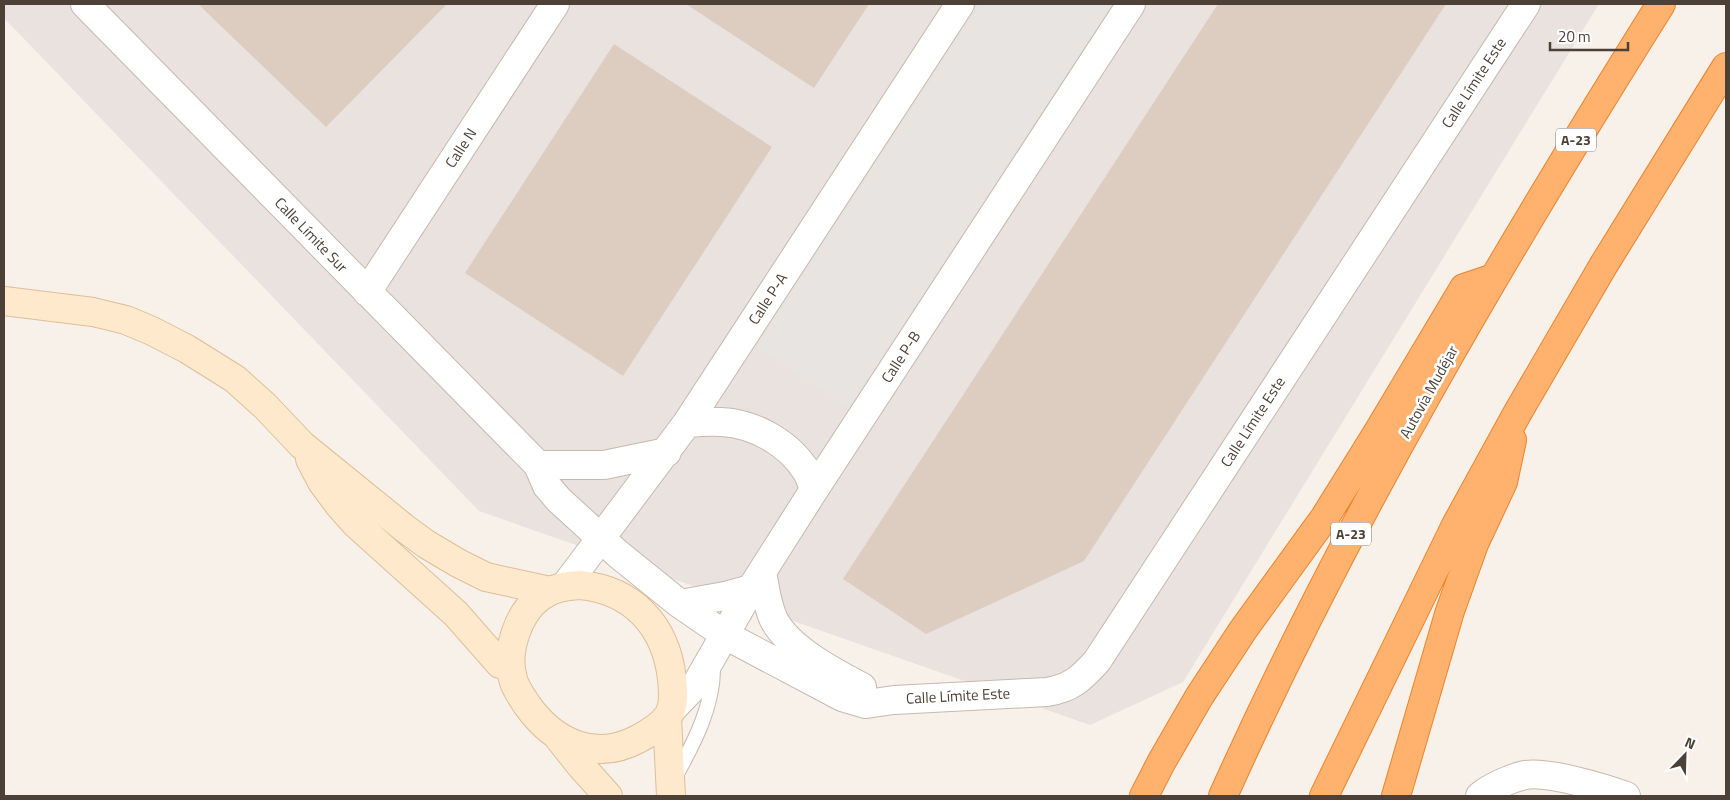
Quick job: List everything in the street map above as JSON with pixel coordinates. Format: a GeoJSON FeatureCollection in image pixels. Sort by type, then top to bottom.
{"type":"FeatureCollection","features":[{"type":"Feature","properties":{"kind":"highway","name":"Autovía Mudéjar"},"geometry":{"type":"LineString","coordinates":[[1223,796],[1288,658],[1345,545],[1427,394],[1548,186],[1662,4]]}},
{"type":"Feature","properties":{"kind":"highway"},"geometry":{"type":"LineString","coordinates":[[1324,796],[1456,525],[1518,412],[1603,266],[1726,67]]}},
{"type":"Feature","properties":{"kind":"highway"},"geometry":{"type":"LineString","coordinates":[[1144,796],[1199,697],[1243,630],[1325,517],[1464,288],[1494,278]]}},
{"type":"Feature","properties":{"kind":"highway"},"geometry":{"type":"LineString","coordinates":[[1396,796],[1450,611],[1474,544],[1503,482],[1518,412]]}},
{"type":"Feature","properties":{"kind":"street","name":"Calle Límite Sur"},"geometry":{"type":"LineString","coordinates":[[85,4],[538,465],[547,486],[559,500],[642,575],[680,604]]}},
{"type":"Feature","properties":{"kind":"street","name":"Calle N"},"geometry":{"type":"LineString","coordinates":[[367,292],[554,4]]}},
{"type":"Feature","properties":{"kind":"street","name":"Calle P-A"},"geometry":{"type":"LineString","coordinates":[[558,589],[601,539],[687,423],[960,4]]}},
{"type":"Feature","properties":{"kind":"street","name":"Calle P-B"},"geometry":{"type":"LineString","coordinates":[[669,713],[697,683],[756,580],[1131,4]]}},
{"type":"Feature","properties":{"kind":"street","name":"Calle Límite Este"},"geometry":{"type":"LineString","coordinates":[[680,604],[719,645],[842,697],[866,704],[894,700],[1047,692],[1060,690],[1073,684],[1084,676],[1097,661],[1526,4]]}},
{"type":"Feature","properties":{"kind":"street"},"geometry":{"type":"LineString","coordinates":[[4,301],[92,312],[126,320],[187,348],[235,379],[265,406],[302,445],[403,527],[426,544],[479,574],[499,581],[558,589],[586,586],[606,590],[625,599],[647,617],[663,644],[668,658],[672,684],[669,713],[671,790]]}},
{"type":"Feature","properties":{"kind":"street"},"geometry":{"type":"LineString","coordinates":[[687,423],[721,422],[738,424],[766,435],[784,447],[799,461],[808,474],[814,490]]}},
{"type":"Feature","properties":{"kind":"street"},"geometry":{"type":"LineString","coordinates":[[302,445],[322,482],[339,505],[355,523],[456,614],[506,672],[539,720],[558,737],[608,796]]}},
{"type":"Feature","properties":{"kind":"street"},"geometry":{"type":"LineString","coordinates":[[538,465],[604,465],[667,452]]}},
{"type":"Feature","properties":{"kind":"street"},"geometry":{"type":"LineString","coordinates":[[680,604],[725,596],[756,580]]}},
{"type":"Feature","properties":{"kind":"street","name":"Calle Límite Este"},"geometry":{"type":"LineString","coordinates":[[756,580],[769,605],[774,620],[782,632],[802,650],[820,664],[871,691],[894,700]]}},
{"type":"Feature","properties":{"kind":"street"},"geometry":{"type":"LineString","coordinates":[[506,672],[511,659],[514,638],[532,604],[558,589]]}},
{"type":"Feature","properties":{"kind":"street"},"geometry":{"type":"LineString","coordinates":[[558,737],[580,746],[594,749],[619,748],[648,734],[669,713]]}},
{"type":"Feature","properties":{"kind":"street"},"geometry":{"type":"LineString","coordinates":[[1480,796],[1489,788],[1525,775],[1554,776],[1607,789],[1626,796]]}},
{"type":"Feature","properties":{"kind":"lane"},"geometry":{"type":"LineString","coordinates":[[671,790],[709,703],[719,645]]}},
{"type":"Feature","properties":{"kind":"shaded area"},"geometry":{"type":"Polygon","coordinates":[[[4,4],[1599,4],[1183,682],[1090,725],[479,511],[4,18],[4,4]]]}},
{"type":"Feature","properties":{"kind":"shaded area"},"geometry":{"type":"Polygon","coordinates":[[[980,4],[1112,4],[849,407],[757,348],[980,4]]]}},
{"type":"Feature","properties":{"kind":"building"},"geometry":{"type":"Polygon","coordinates":[[[198,4],[447,4],[326,127],[198,4]]]}},
{"type":"Feature","properties":{"kind":"building"},"geometry":{"type":"Polygon","coordinates":[[[686,4],[869,4],[814,88],[686,4]]]}},
{"type":"Feature","properties":{"kind":"building"},"geometry":{"type":"Polygon","coordinates":[[[1218,4],[1446,4],[1084,561],[926,634],[843,579],[1218,4]]]}},
{"type":"Feature","properties":{"kind":"building"},"geometry":{"type":"Polygon","coordinates":[[[614,44],[772,147],[623,376],[465,273],[614,44]]]}}]}
